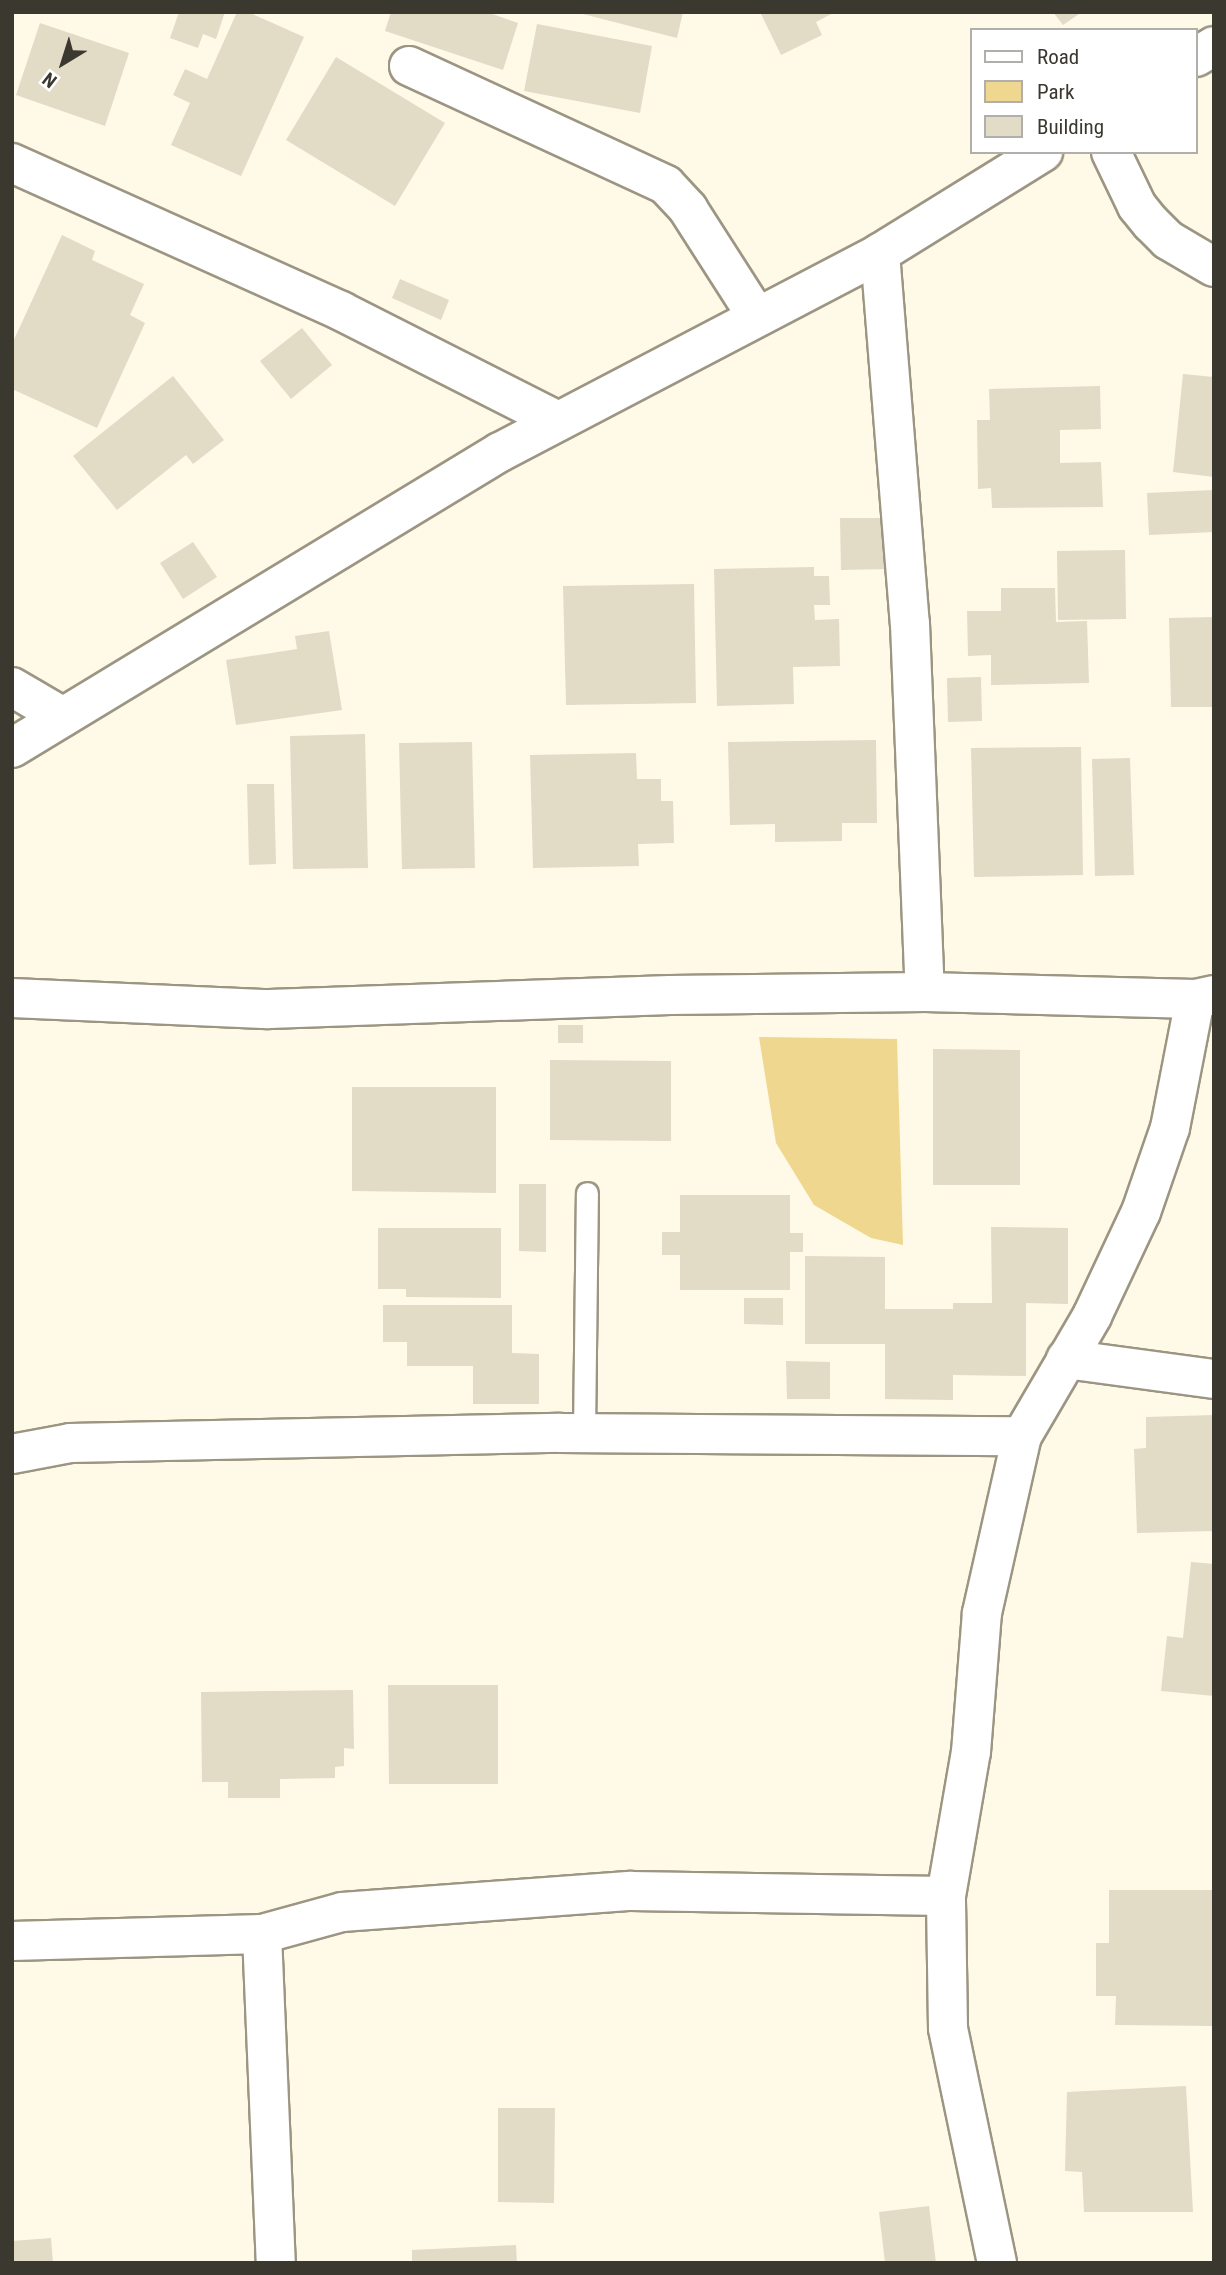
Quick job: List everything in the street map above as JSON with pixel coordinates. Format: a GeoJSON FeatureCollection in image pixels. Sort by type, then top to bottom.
{"type":"FeatureCollection","features":[{"type":"Feature","properties":{"kind":"street"},"geometry":{"type":"LineString","coordinates":[[1198,56],[1214,46]]}},
{"type":"Feature","properties":{"kind":"street"},"geometry":{"type":"LineString","coordinates":[[409,66],[666,185],[688,209],[757,317]]}},
{"type":"Feature","properties":{"kind":"street"},"geometry":{"type":"LineString","coordinates":[[12,748],[558,421],[880,253],[1040,154]]}},
{"type":"Feature","properties":{"kind":"street"},"geometry":{"type":"LineString","coordinates":[[1112,154],[1137,206],[1151,223],[1168,240],[1214,267]]}},
{"type":"Feature","properties":{"kind":"street"},"geometry":{"type":"LineString","coordinates":[[12,163],[341,311],[558,421]]}},
{"type":"Feature","properties":{"kind":"street"},"geometry":{"type":"LineString","coordinates":[[880,253],[910,624],[925,992]]}},
{"type":"Feature","properties":{"kind":"street"},"geometry":{"type":"LineString","coordinates":[[12,687],[63,717]]}},
{"type":"Feature","properties":{"kind":"street"},"geometry":{"type":"LineString","coordinates":[[12,998],[269,1009],[670,995],[925,992],[1204,997],[1170,1128],[1141,1212],[1066,1359],[1022,1436],[982,1613],[971,1752],[946,1896],[948,2028],[997,2263]]}},
{"type":"Feature","properties":{"kind":"street"},"geometry":{"type":"LineString","coordinates":[[1066,1359],[1214,1379]]}},
{"type":"Feature","properties":{"kind":"street"},"geometry":{"type":"LineString","coordinates":[[12,1454],[69,1443],[584,1433],[1022,1436]]}},
{"type":"Feature","properties":{"kind":"street"},"geometry":{"type":"LineString","coordinates":[[12,1941],[262,1934],[342,1912],[631,1891],[946,1896]]}},
{"type":"Feature","properties":{"kind":"street"},"geometry":{"type":"LineString","coordinates":[[262,1934],[276,2263]]}},
{"type":"Feature","properties":{"kind":"lane"},"geometry":{"type":"LineString","coordinates":[[584,1433],[587,1193]]}},
{"type":"Feature","properties":{"kind":"green space"},"geometry":{"type":"Polygon","coordinates":[[[759,1037],[897,1039],[903,1245],[871,1238],[814,1205],[776,1143],[759,1037]]]}},
{"type":"Feature","properties":{"kind":"building"},"geometry":{"type":"Polygon","coordinates":[[[179,12],[225,12],[216,39],[203,34],[198,48],[170,38],[179,12]]]}},
{"type":"Feature","properties":{"kind":"building"},"geometry":{"type":"Polygon","coordinates":[[[237,12],[248,12],[304,37],[241,176],[171,145],[190,103],[173,95],[185,69],[207,79],[237,12]]]}},
{"type":"Feature","properties":{"kind":"building"},"geometry":{"type":"Polygon","coordinates":[[[391,12],[487,12],[518,23],[503,70],[385,31],[391,12]]]}},
{"type":"Feature","properties":{"kind":"building"},"geometry":{"type":"Polygon","coordinates":[[[575,12],[683,12],[677,38],[575,12]]]}},
{"type":"Feature","properties":{"kind":"building"},"geometry":{"type":"Polygon","coordinates":[[[760,12],[835,12],[816,22],[822,35],[781,55],[760,12]]]}},
{"type":"Feature","properties":{"kind":"building"},"geometry":{"type":"Polygon","coordinates":[[[1053,12],[1082,12],[1063,25],[1053,12]]]}},
{"type":"Feature","properties":{"kind":"building"},"geometry":{"type":"Polygon","coordinates":[[[40,23],[129,53],[105,126],[16,95],[40,23]]]}},
{"type":"Feature","properties":{"kind":"building"},"geometry":{"type":"Polygon","coordinates":[[[537,24],[652,46],[640,113],[524,91],[537,24]]]}},
{"type":"Feature","properties":{"kind":"building"},"geometry":{"type":"Polygon","coordinates":[[[336,57],[445,123],[395,206],[286,140],[336,57]]]}},
{"type":"Feature","properties":{"kind":"building"},"geometry":{"type":"Polygon","coordinates":[[[62,235],[95,251],[92,260],[144,284],[130,315],[145,323],[97,428],[12,389],[12,344],[62,235]]]}},
{"type":"Feature","properties":{"kind":"building"},"geometry":{"type":"Polygon","coordinates":[[[400,279],[449,300],[441,320],[392,298],[400,279]]]}},
{"type":"Feature","properties":{"kind":"building"},"geometry":{"type":"Polygon","coordinates":[[[302,328],[332,365],[291,399],[260,361],[302,328]]]}},
{"type":"Feature","properties":{"kind":"building"},"geometry":{"type":"Polygon","coordinates":[[[1183,374],[1214,377],[1214,477],[1173,472],[1183,374]]]}},
{"type":"Feature","properties":{"kind":"building"},"geometry":{"type":"Polygon","coordinates":[[[173,376],[224,440],[193,464],[186,455],[117,510],[73,456],[173,376]]]}},
{"type":"Feature","properties":{"kind":"building"},"geometry":{"type":"Polygon","coordinates":[[[1100,386],[1101,429],[1060,430],[1060,463],[1101,462],[1103,507],[992,508],[991,488],[978,489],[977,420],[990,420],[989,389],[1100,386]]]}},
{"type":"Feature","properties":{"kind":"building"},"geometry":{"type":"Polygon","coordinates":[[[1214,490],[1214,532],[1149,535],[1147,493],[1214,490]]]}},
{"type":"Feature","properties":{"kind":"building"},"geometry":{"type":"Polygon","coordinates":[[[840,518],[890,518],[891,569],[841,570],[840,518]]]}},
{"type":"Feature","properties":{"kind":"building"},"geometry":{"type":"Polygon","coordinates":[[[193,542],[217,577],[183,599],[160,563],[193,542]]]}},
{"type":"Feature","properties":{"kind":"building"},"geometry":{"type":"Polygon","coordinates":[[[1125,550],[1126,619],[1058,620],[1057,551],[1125,550]]]}},
{"type":"Feature","properties":{"kind":"building"},"geometry":{"type":"Polygon","coordinates":[[[814,567],[814,576],[829,576],[830,605],[814,605],[815,620],[839,619],[840,666],[793,667],[794,704],[717,706],[714,569],[814,567]]]}},
{"type":"Feature","properties":{"kind":"building"},"geometry":{"type":"Polygon","coordinates":[[[694,584],[696,703],[566,705],[563,586],[694,584]]]}},
{"type":"Feature","properties":{"kind":"building"},"geometry":{"type":"Polygon","coordinates":[[[1001,588],[1055,588],[1056,622],[1087,621],[1089,683],[991,685],[991,655],[968,656],[967,611],[1001,611],[1001,588]]]}},
{"type":"Feature","properties":{"kind":"building"},"geometry":{"type":"Polygon","coordinates":[[[1214,617],[1214,707],[1171,707],[1169,618],[1214,617]]]}},
{"type":"Feature","properties":{"kind":"building"},"geometry":{"type":"Polygon","coordinates":[[[329,631],[342,710],[236,725],[226,660],[297,649],[295,636],[329,631]]]}},
{"type":"Feature","properties":{"kind":"building"},"geometry":{"type":"Polygon","coordinates":[[[981,677],[982,721],[948,722],[947,678],[981,677]]]}},
{"type":"Feature","properties":{"kind":"building"},"geometry":{"type":"Polygon","coordinates":[[[365,734],[368,868],[293,869],[290,736],[365,734]]]}},
{"type":"Feature","properties":{"kind":"building"},"geometry":{"type":"Polygon","coordinates":[[[876,740],[877,823],[842,823],[842,841],[775,842],[775,824],[730,825],[728,742],[876,740]]]}},
{"type":"Feature","properties":{"kind":"building"},"geometry":{"type":"Polygon","coordinates":[[[472,742],[475,868],[402,869],[399,743],[472,742]]]}},
{"type":"Feature","properties":{"kind":"building"},"geometry":{"type":"Polygon","coordinates":[[[1081,747],[1083,875],[974,877],[971,748],[1081,747]]]}},
{"type":"Feature","properties":{"kind":"building"},"geometry":{"type":"Polygon","coordinates":[[[636,753],[637,779],[661,779],[661,801],[673,801],[674,843],[638,844],[639,866],[533,868],[530,755],[636,753]]]}},
{"type":"Feature","properties":{"kind":"building"},"geometry":{"type":"Polygon","coordinates":[[[1130,758],[1134,875],[1095,876],[1092,759],[1130,758]]]}},
{"type":"Feature","properties":{"kind":"building"},"geometry":{"type":"Polygon","coordinates":[[[247,784],[274,784],[276,864],[249,865],[247,784]]]}},
{"type":"Feature","properties":{"kind":"building"},"geometry":{"type":"Polygon","coordinates":[[[558,1025],[583,1025],[583,1043],[558,1043],[558,1025]]]}},
{"type":"Feature","properties":{"kind":"building"},"geometry":{"type":"Polygon","coordinates":[[[933,1049],[1020,1050],[1020,1185],[933,1185],[933,1049]]]}},
{"type":"Feature","properties":{"kind":"building"},"geometry":{"type":"Polygon","coordinates":[[[550,1060],[671,1061],[671,1141],[550,1140],[550,1060]]]}},
{"type":"Feature","properties":{"kind":"building"},"geometry":{"type":"Polygon","coordinates":[[[352,1087],[496,1087],[496,1193],[352,1191],[352,1087]]]}},
{"type":"Feature","properties":{"kind":"building"},"geometry":{"type":"Polygon","coordinates":[[[519,1184],[546,1184],[546,1252],[519,1251],[519,1184]]]}},
{"type":"Feature","properties":{"kind":"building"},"geometry":{"type":"Polygon","coordinates":[[[680,1195],[790,1195],[790,1233],[803,1233],[803,1252],[790,1252],[790,1290],[680,1290],[680,1255],[662,1255],[662,1232],[680,1232],[680,1195]]]}},
{"type":"Feature","properties":{"kind":"building"},"geometry":{"type":"Polygon","coordinates":[[[991,1227],[1068,1228],[1068,1304],[1026,1303],[1026,1376],[953,1375],[953,1400],[885,1399],[885,1344],[805,1344],[805,1256],[885,1257],[885,1309],[953,1309],[953,1303],[992,1303],[991,1227]]]}},
{"type":"Feature","properties":{"kind":"building"},"geometry":{"type":"Polygon","coordinates":[[[378,1228],[501,1228],[501,1298],[406,1297],[406,1289],[378,1289],[378,1228]]]}},
{"type":"Feature","properties":{"kind":"building"},"geometry":{"type":"Polygon","coordinates":[[[744,1298],[783,1298],[783,1325],[744,1324],[744,1298]]]}},
{"type":"Feature","properties":{"kind":"building"},"geometry":{"type":"Polygon","coordinates":[[[383,1305],[512,1305],[512,1353],[539,1354],[539,1404],[473,1404],[473,1366],[407,1366],[407,1342],[383,1342],[383,1305]]]}},
{"type":"Feature","properties":{"kind":"building"},"geometry":{"type":"Polygon","coordinates":[[[786,1361],[830,1362],[830,1399],[787,1399],[786,1361]]]}},
{"type":"Feature","properties":{"kind":"building"},"geometry":{"type":"Polygon","coordinates":[[[1214,1415],[1214,1531],[1137,1533],[1134,1449],[1146,1448],[1146,1417],[1214,1415]]]}},
{"type":"Feature","properties":{"kind":"building"},"geometry":{"type":"Polygon","coordinates":[[[1191,1562],[1214,1564],[1214,1696],[1161,1691],[1167,1636],[1183,1638],[1191,1562]]]}},
{"type":"Feature","properties":{"kind":"building"},"geometry":{"type":"Polygon","coordinates":[[[388,1685],[498,1685],[498,1784],[389,1784],[388,1685]]]}},
{"type":"Feature","properties":{"kind":"building"},"geometry":{"type":"Polygon","coordinates":[[[353,1690],[354,1749],[344,1748],[344,1766],[335,1767],[335,1778],[280,1779],[280,1798],[228,1798],[228,1782],[202,1782],[201,1692],[353,1690]]]}},
{"type":"Feature","properties":{"kind":"building"},"geometry":{"type":"Polygon","coordinates":[[[1109,1890],[1214,1890],[1214,2026],[1115,2025],[1116,1996],[1096,1996],[1096,1943],[1109,1943],[1109,1890]]]}},
{"type":"Feature","properties":{"kind":"building"},"geometry":{"type":"Polygon","coordinates":[[[1186,2086],[1193,2212],[1084,2212],[1082,2172],[1065,2171],[1067,2092],[1186,2086]]]}},
{"type":"Feature","properties":{"kind":"building"},"geometry":{"type":"Polygon","coordinates":[[[498,2108],[555,2108],[554,2203],[498,2202],[498,2108]]]}},
{"type":"Feature","properties":{"kind":"building"},"geometry":{"type":"Polygon","coordinates":[[[929,2206],[936,2263],[885,2263],[879,2212],[929,2206]]]}},
{"type":"Feature","properties":{"kind":"building"},"geometry":{"type":"Polygon","coordinates":[[[51,2238],[53,2263],[12,2263],[12,2241],[51,2238]]]}},
{"type":"Feature","properties":{"kind":"building"},"geometry":{"type":"Polygon","coordinates":[[[516,2245],[517,2263],[412,2263],[412,2250],[516,2245]]]}}]}
